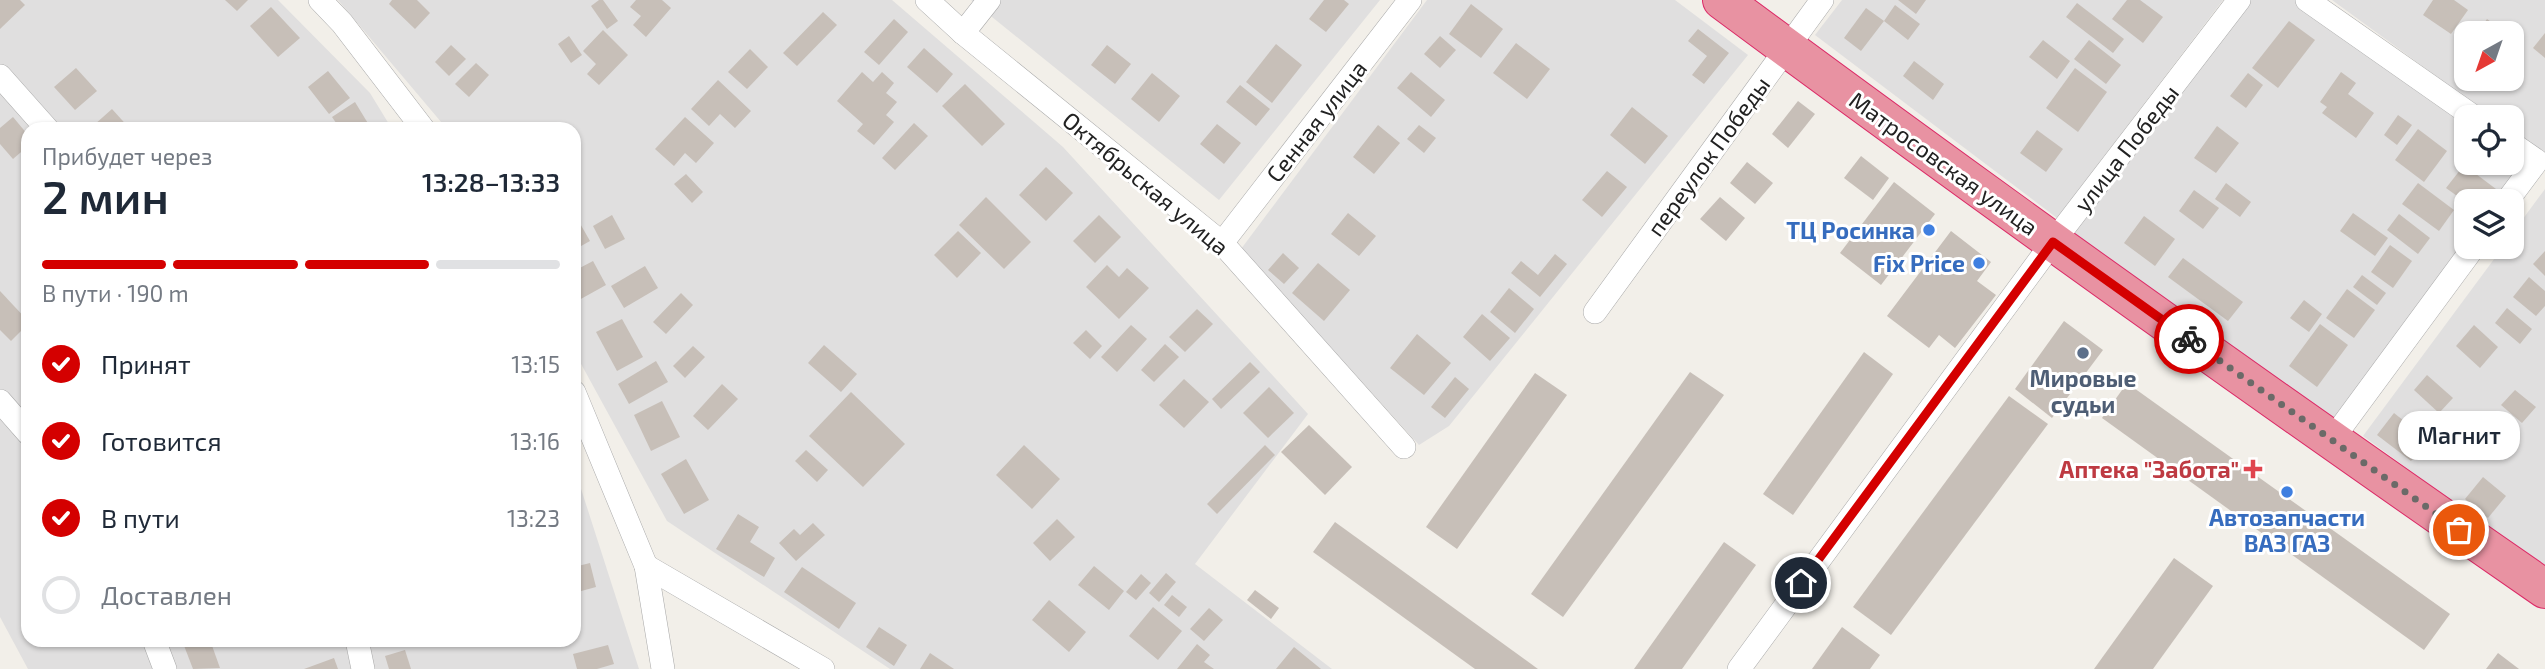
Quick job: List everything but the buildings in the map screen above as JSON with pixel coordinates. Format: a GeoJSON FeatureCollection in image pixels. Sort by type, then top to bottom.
{"type":"FeatureCollection","features":[{"type":"Feature","properties":{"kind":"highway","name":"Матросовская улица"},"geometry":{"type":"LineString","coordinates":[[1722,0],[2331,441],[2545,589]]}},
{"type":"Feature","properties":{"kind":"street"},"geometry":{"type":"LineString","coordinates":[[320,0],[350,34],[418,122]]}},
{"type":"Feature","properties":{"kind":"street","name":"Октябрьская улица"},"geometry":{"type":"LineString","coordinates":[[927,0],[963,33],[1222,243],[1404,447]]}},
{"type":"Feature","properties":{"kind":"street"},"geometry":{"type":"LineString","coordinates":[[963,33],[989,0]]}},
{"type":"Feature","properties":{"kind":"street","name":"Сенная улица"},"geometry":{"type":"LineString","coordinates":[[1222,243],[1410,0]]}},
{"type":"Feature","properties":{"kind":"street","name":"переулок Победы"},"geometry":{"type":"LineString","coordinates":[[1595,312],[1822,0]]}},
{"type":"Feature","properties":{"kind":"street","name":"улица Победы"},"geometry":{"type":"LineString","coordinates":[[1739,669],[2053,242],[2239,0]]}},
{"type":"Feature","properties":{"kind":"street"},"geometry":{"type":"LineString","coordinates":[[2307,0],[2457,105]]}},
{"type":"Feature","properties":{"kind":"street"},"geometry":{"type":"LineString","coordinates":[[0,76],[41,122]]}},
{"type":"Feature","properties":{"kind":"street"},"geometry":{"type":"LineString","coordinates":[[2517,189],[2541,160],[2524,151]]}},
{"type":"Feature","properties":{"kind":"street"},"geometry":{"type":"LineString","coordinates":[[2331,441],[2465,259]]}},
{"type":"Feature","properties":{"kind":"street"},"geometry":{"type":"LineString","coordinates":[[0,401],[21,425]]}},
{"type":"Feature","properties":{"kind":"street"},"geometry":{"type":"LineString","coordinates":[[581,409],[646,566],[663,669]]}},
{"type":"Feature","properties":{"kind":"street"},"geometry":{"type":"LineString","coordinates":[[646,566],[823,669]]}},
{"type":"Feature","properties":{"kind":"street"},"geometry":{"type":"LineString","coordinates":[[156,647],[165,669]]}},
{"type":"Feature","properties":{"kind":"street"},"geometry":{"type":"LineString","coordinates":[[358,647],[363,669]]}},
{"type":"Feature","properties":{"kind":"shaded area"},"geometry":{"type":"Polygon","coordinates":[[[0,0],[278,0],[370,93],[388,122],[21,122],[21,647],[581,647],[581,489],[639,669],[28,669],[0,617],[0,0]]]}},
{"type":"Feature","properties":{"kind":"shaded area"},"geometry":{"type":"Polygon","coordinates":[[[338,0],[892,0],[1063,147],[1308,414],[1195,564],[1332,669],[890,669],[667,521],[581,364],[581,122],[441,122],[338,0]]]}},
{"type":"Feature","properties":{"kind":"shaded area"},"geometry":{"type":"Polygon","coordinates":[[[971,0],[1380,0],[1219,200],[971,0]]]}},
{"type":"Feature","properties":{"kind":"shaded area"},"geometry":{"type":"Polygon","coordinates":[[[1427,0],[1675,0],[1748,55],[1449,426],[1419,445],[1241,249],[1427,0]]]}},
{"type":"Feature","properties":{"kind":"shaded area"},"geometry":{"type":"Polygon","coordinates":[[[1842,0],[2223,0],[2057,218],[1815,35],[1842,0]]]}},
{"type":"Feature","properties":{"kind":"shaded area"},"geometry":{"type":"Polygon","coordinates":[[[2245,0],[2299,0],[2454,114],[2454,175],[2517,175],[2507,189],[2454,189],[2456,259],[2333,425],[2073,234],[2245,0]]]}},
{"type":"Feature","properties":{"kind":"shaded area"},"geometry":{"type":"Polygon","coordinates":[[[2332,0],[2545,0],[2545,157],[2524,142],[2524,105],[2476,105],[2456,91],[2524,91],[2524,21],[2454,21],[2454,89],[2332,0]]]}},
{"type":"Feature","properties":{"kind":"shaded area"},"geometry":{"type":"Polygon","coordinates":[[[2545,189],[2545,569],[2363,436],[2494,259],[2524,259],[2524,217],[2545,189]]]}},
{"type":"Feature","properties":{"kind":"way so far"},"geometry":{"type":"LineString","coordinates":[[2189,339],[2459,530]]}},
{"type":"Feature","properties":{"kind":"place","name":"ТЦ Росинка"},"geometry":{"type":"Point","coordinates":[1929,230]}},
{"type":"Feature","properties":{"kind":"place","name":"Fix Price"},"geometry":{"type":"Point","coordinates":[1979,263]}},
{"type":"Feature","properties":{"kind":"place","name":"Мировые судьи"},"geometry":{"type":"Point","coordinates":[2083,353]}},
{"type":"Feature","properties":{"kind":"place","name":"Аптека \"Забота\""},"geometry":{"type":"Point","coordinates":[2253,469]}},
{"type":"Feature","properties":{"kind":"place","name":"Автозапчасти ВАЗ ГАЗ"},"geometry":{"type":"Point","coordinates":[2287,492]}},
{"type":"Feature","properties":{"kind":"place","name":"Магнит"},"geometry":{"type":"Point","coordinates":[2459,530]}},
{"type":"Feature","properties":{"kind":"route"},"geometry":{"type":"LineString","coordinates":[[1801,583],[2053,242],[2189,339]]}}]}
